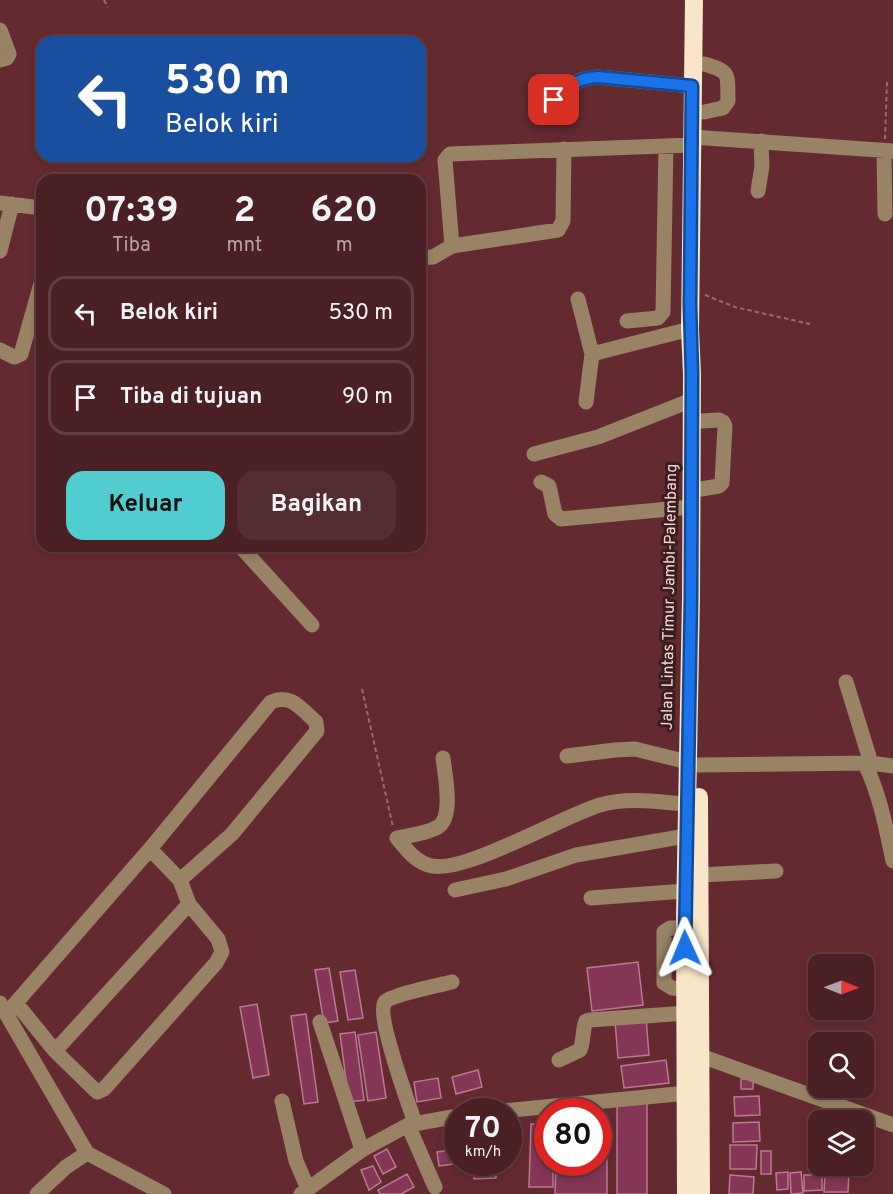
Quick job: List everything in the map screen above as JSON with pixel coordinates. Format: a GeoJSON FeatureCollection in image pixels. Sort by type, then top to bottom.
{"type":"FeatureCollection","features":[{"type":"Feature","properties":{"kind":"highway","name":"Jalan Lintas Timur Jambi-Palembang"},"geometry":{"type":"LineString","coordinates":[[694,0],[692,86],[702,294],[702,421],[693,763],[687,804],[685,928],[692,949],[701,1056],[701,1194]]}},
{"type":"Feature","properties":{"kind":"highway","name":"Jalan Lintas Timur Jambi-Palembang"},"geometry":{"type":"LineString","coordinates":[[686,1194],[686,988],[700,875],[693,763],[690,328],[696,140],[704,112],[705,0]]}},
{"type":"Feature","properties":{"kind":"street"},"geometry":{"type":"LineString","coordinates":[[0,30],[9,54],[7,58],[0,60]]}},
{"type":"Feature","properties":{"kind":"street"},"geometry":{"type":"LineString","coordinates":[[554,100],[568,87],[583,78],[598,77],[692,86]]}},
{"type":"Feature","properties":{"kind":"street"},"geometry":{"type":"LineString","coordinates":[[452,246],[444,160],[446,156],[458,153],[666,146],[696,140],[761,141],[889,151],[885,214]]}},
{"type":"Feature","properties":{"kind":"street"},"geometry":{"type":"LineString","coordinates":[[758,191],[762,166],[761,141]]}},
{"type":"Feature","properties":{"kind":"street"},"geometry":{"type":"LineString","coordinates":[[627,321],[658,318],[663,312],[666,146]]}},
{"type":"Feature","properties":{"kind":"street"},"geometry":{"type":"LineString","coordinates":[[426,258],[433,257],[452,246],[558,230],[563,221],[564,149]]}},
{"type":"Feature","properties":{"kind":"street"},"geometry":{"type":"LineString","coordinates":[[0,251],[6,203],[36,207]]}},
{"type":"Feature","properties":{"kind":"street"},"geometry":{"type":"LineString","coordinates":[[578,299],[592,354],[586,402]]}},
{"type":"Feature","properties":{"kind":"street"},"geometry":{"type":"LineString","coordinates":[[0,350],[14,357],[21,354],[36,301]]}},
{"type":"Feature","properties":{"kind":"street"},"geometry":{"type":"LineString","coordinates":[[592,354],[690,328]]}},
{"type":"Feature","properties":{"kind":"street"},"geometry":{"type":"LineString","coordinates":[[534,454],[597,437],[692,400]]}},
{"type":"Feature","properties":{"kind":"street"},"geometry":{"type":"LineString","coordinates":[[541,482],[549,486],[555,514],[561,519],[691,507]]}},
{"type":"Feature","properties":{"kind":"street"},"geometry":{"type":"LineString","coordinates":[[245,552],[312,625]]}},
{"type":"Feature","properties":{"kind":"street"},"geometry":{"type":"LineString","coordinates":[[846,682],[872,778],[890,830],[893,861]]}},
{"type":"Feature","properties":{"kind":"street"},"geometry":{"type":"LineString","coordinates":[[8,1006],[150,849],[271,702],[280,698],[289,700],[316,722],[317,731],[232,834],[180,880]]}},
{"type":"Feature","properties":{"kind":"street"},"geometry":{"type":"LineString","coordinates":[[567,756],[635,749],[693,763],[868,763],[893,766]]}},
{"type":"Feature","properties":{"kind":"street"},"geometry":{"type":"LineString","coordinates":[[443,758],[447,811],[444,821],[427,832],[397,838],[412,856],[428,865],[439,867],[456,864],[497,850],[580,811],[602,804],[632,801],[687,804]]}},
{"type":"Feature","properties":{"kind":"street"},"geometry":{"type":"LineString","coordinates":[[455,890],[506,879],[576,855],[686,836]]}},
{"type":"Feature","properties":{"kind":"street"},"geometry":{"type":"LineString","coordinates":[[8,1006],[91,1088],[97,1092],[104,1089],[216,963],[222,952],[218,939],[189,904],[180,880],[150,849]]}},
{"type":"Feature","properties":{"kind":"street"},"geometry":{"type":"LineString","coordinates":[[700,875],[777,871]]}},
{"type":"Feature","properties":{"kind":"street"},"geometry":{"type":"LineString","coordinates":[[591,898],[685,891]]}},
{"type":"Feature","properties":{"kind":"street"},"geometry":{"type":"LineString","coordinates":[[55,1051],[189,904]]}},
{"type":"Feature","properties":{"kind":"street"},"geometry":{"type":"LineString","coordinates":[[685,928],[670,928],[664,932],[664,983],[672,988],[686,988]]}},
{"type":"Feature","properties":{"kind":"street"},"geometry":{"type":"LineString","coordinates":[[435,1188],[412,1124],[384,1020],[384,1005],[387,1000],[452,982]]}},
{"type":"Feature","properties":{"kind":"street"},"geometry":{"type":"LineString","coordinates":[[8,1006],[87,1153],[164,1194]]}},
{"type":"Feature","properties":{"kind":"street"},"geometry":{"type":"LineString","coordinates":[[559,1060],[580,1050],[584,1042],[584,1026],[590,1020],[686,1013]]}},
{"type":"Feature","properties":{"kind":"street"},"geometry":{"type":"LineString","coordinates":[[320,1022],[362,1150]]}},
{"type":"Feature","properties":{"kind":"street"},"geometry":{"type":"LineString","coordinates":[[701,1056],[893,1125]]}},
{"type":"Feature","properties":{"kind":"street"},"geometry":{"type":"LineString","coordinates":[[522,1109],[687,1093]]}},
{"type":"Feature","properties":{"kind":"street"},"geometry":{"type":"LineString","coordinates":[[282,1101],[304,1192],[362,1150],[412,1124],[444,1118]]}},
{"type":"Feature","properties":{"kind":"street"},"geometry":{"type":"LineString","coordinates":[[37,1194],[66,1167],[87,1153]]}},
{"type":"Feature","properties":{"kind":"path"},"geometry":{"type":"LineString","coordinates":[[104,0],[108,7]]}},
{"type":"Feature","properties":{"kind":"path"},"geometry":{"type":"LineString","coordinates":[[888,82],[889,151]]}},
{"type":"Feature","properties":{"kind":"path"},"geometry":{"type":"LineString","coordinates":[[702,294],[735,307],[810,324]]}},
{"type":"Feature","properties":{"kind":"path"},"geometry":{"type":"LineString","coordinates":[[362,689],[397,838]]}},
{"type":"Feature","properties":{"kind":"building"},"geometry":{"type":"Polygon","coordinates":[[[638,962],[643,1005],[592,1011],[587,968],[638,962]]]}},
{"type":"Feature","properties":{"kind":"building"},"geometry":{"type":"Polygon","coordinates":[[[329,968],[338,1021],[324,1023],[315,970],[329,968]]]}},
{"type":"Feature","properties":{"kind":"building"},"geometry":{"type":"Polygon","coordinates":[[[355,970],[363,1018],[348,1020],[340,972],[355,970]]]}},
{"type":"Feature","properties":{"kind":"building"},"geometry":{"type":"Polygon","coordinates":[[[257,1004],[269,1075],[253,1078],[240,1007],[257,1004]]]}},
{"type":"Feature","properties":{"kind":"building"},"geometry":{"type":"Polygon","coordinates":[[[306,1014],[318,1102],[304,1104],[291,1016],[306,1014]]]}},
{"type":"Feature","properties":{"kind":"building"},"geometry":{"type":"Polygon","coordinates":[[[646,1018],[649,1055],[618,1058],[615,1021],[646,1018]]]}},
{"type":"Feature","properties":{"kind":"building"},"geometry":{"type":"Polygon","coordinates":[[[355,1032],[364,1100],[349,1102],[340,1034],[355,1032]]]}},
{"type":"Feature","properties":{"kind":"building"},"geometry":{"type":"Polygon","coordinates":[[[376,1032],[386,1098],[368,1101],[358,1035],[376,1032]]]}},
{"type":"Feature","properties":{"kind":"building"},"geometry":{"type":"Polygon","coordinates":[[[666,1060],[669,1083],[624,1088],[621,1066],[666,1060]]]}},
{"type":"Feature","properties":{"kind":"building"},"geometry":{"type":"Polygon","coordinates":[[[478,1070],[482,1087],[456,1094],[452,1077],[478,1070]]]}},
{"type":"Feature","properties":{"kind":"building"},"geometry":{"type":"Polygon","coordinates":[[[438,1078],[441,1098],[417,1102],[414,1082],[438,1078]]]}},
{"type":"Feature","properties":{"kind":"building"},"geometry":{"type":"Polygon","coordinates":[[[741,1079],[753,1079],[753,1089],[741,1089],[741,1079]]]}},
{"type":"Feature","properties":{"kind":"building"},"geometry":{"type":"Polygon","coordinates":[[[759,1096],[760,1115],[735,1116],[734,1097],[759,1096]]]}},
{"type":"Feature","properties":{"kind":"building"},"geometry":{"type":"Polygon","coordinates":[[[617,1103],[647,1103],[647,1194],[617,1194],[617,1103]]]}},
{"type":"Feature","properties":{"kind":"building"},"geometry":{"type":"Polygon","coordinates":[[[759,1122],[760,1141],[733,1142],[733,1123],[759,1122]]]}},
{"type":"Feature","properties":{"kind":"building"},"geometry":{"type":"Polygon","coordinates":[[[531,1124],[534,1124],[534,1176],[553,1176],[553,1187],[529,1187],[531,1124]]]}},
{"type":"Feature","properties":{"kind":"building"},"geometry":{"type":"Polygon","coordinates":[[[730,1145],[757,1145],[756,1169],[730,1169],[730,1145]]]}},
{"type":"Feature","properties":{"kind":"building"},"geometry":{"type":"Polygon","coordinates":[[[387,1149],[396,1167],[383,1174],[374,1156],[387,1149]]]}},
{"type":"Feature","properties":{"kind":"building"},"geometry":{"type":"Polygon","coordinates":[[[444,1151],[444,1165],[439,1166],[437,1152],[444,1151]]]}},
{"type":"Feature","properties":{"kind":"building"},"geometry":{"type":"Polygon","coordinates":[[[761,1151],[771,1151],[771,1174],[761,1174],[761,1151]]]}},
{"type":"Feature","properties":{"kind":"building"},"geometry":{"type":"Polygon","coordinates":[[[373,1166],[381,1182],[369,1190],[361,1170],[373,1166]]]}},
{"type":"Feature","properties":{"kind":"building"},"geometry":{"type":"Polygon","coordinates":[[[788,1172],[788,1189],[777,1190],[776,1173],[788,1172]]]}},
{"type":"Feature","properties":{"kind":"building"},"geometry":{"type":"Polygon","coordinates":[[[801,1172],[803,1193],[791,1194],[790,1173],[801,1172]]]}},
{"type":"Feature","properties":{"kind":"building"},"geometry":{"type":"Polygon","coordinates":[[[407,1174],[414,1187],[401,1194],[380,1194],[378,1190],[407,1174]]]}},
{"type":"Feature","properties":{"kind":"building"},"geometry":{"type":"Polygon","coordinates":[[[730,1175],[754,1177],[753,1194],[729,1194],[730,1175]]]}},
{"type":"Feature","properties":{"kind":"building"},"geometry":{"type":"Polygon","coordinates":[[[804,1175],[822,1176],[822,1190],[804,1191],[804,1175]]]}},
{"type":"Feature","properties":{"kind":"building"},"geometry":{"type":"Polygon","coordinates":[[[474,1176],[496,1176],[496,1178],[474,1179],[474,1176]]]}},
{"type":"Feature","properties":{"kind":"building"},"geometry":{"type":"Polygon","coordinates":[[[556,1176],[607,1176],[607,1194],[555,1194],[556,1176]]]}},
{"type":"Feature","properties":{"kind":"building"},"geometry":{"type":"Polygon","coordinates":[[[825,1176],[849,1176],[848,1192],[824,1192],[825,1176]]]}},
{"type":"Feature","properties":{"kind":"route"},"geometry":{"type":"LineString","coordinates":[[554,100],[568,87],[583,78],[598,77],[692,86],[691,597],[685,948]]}}]}
